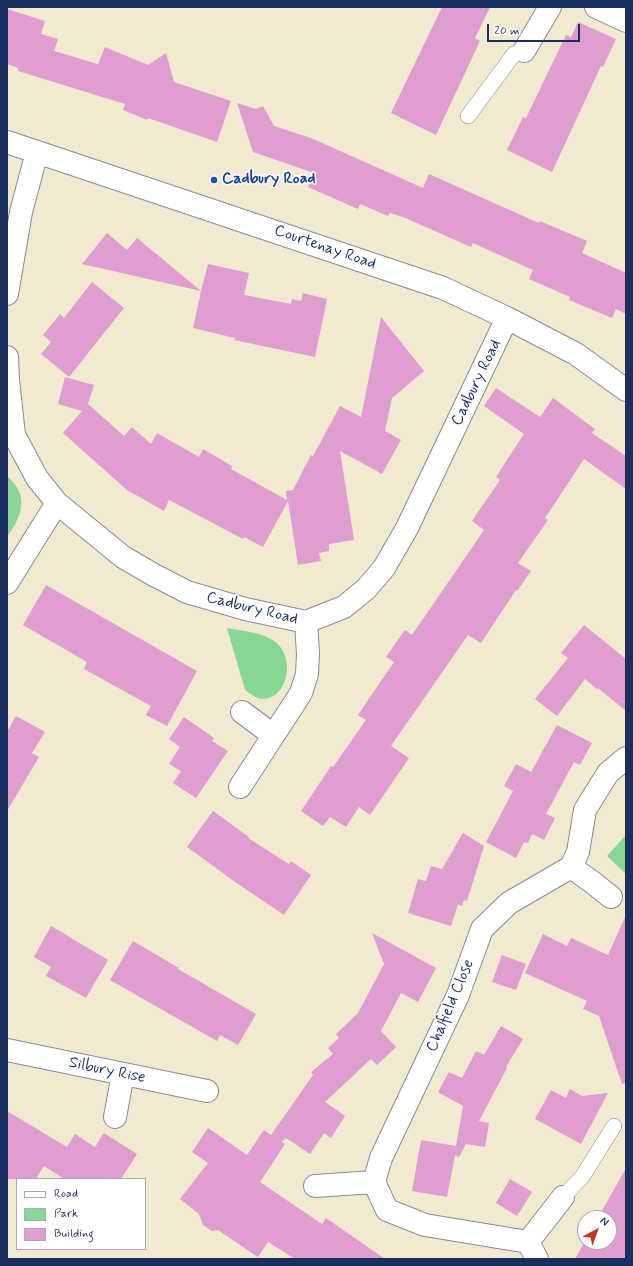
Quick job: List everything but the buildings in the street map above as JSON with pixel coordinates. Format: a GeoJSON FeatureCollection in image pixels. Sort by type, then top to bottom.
{"type":"FeatureCollection","features":[{"type":"Feature","properties":{"kind":"street"},"geometry":{"type":"LineString","coordinates":[[524,52],[550,7]]}},
{"type":"Feature","properties":{"kind":"street"},"geometry":{"type":"LineString","coordinates":[[596,7],[626,21]]}},
{"type":"Feature","properties":{"kind":"street","name":"Courtenay Road"},"geometry":{"type":"LineString","coordinates":[[7,142],[443,288],[508,318],[576,354],[626,390]]}},
{"type":"Feature","properties":{"kind":"street"},"geometry":{"type":"LineString","coordinates":[[7,294],[21,212],[37,152]]}},
{"type":"Feature","properties":{"kind":"street","name":"Cadbury Road"},"geometry":{"type":"LineString","coordinates":[[7,357],[11,436],[37,478],[57,503],[123,556],[154,575],[187,592],[245,609],[306,622],[344,607],[366,589],[384,568],[407,528],[508,318]]}},
{"type":"Feature","properties":{"kind":"street"},"geometry":{"type":"LineString","coordinates":[[7,583],[57,503]]}},
{"type":"Feature","properties":{"kind":"street"},"geometry":{"type":"LineString","coordinates":[[240,787],[301,693],[307,674],[308,654],[306,622]]}},
{"type":"Feature","properties":{"kind":"street"},"geometry":{"type":"LineString","coordinates":[[242,712],[273,735]]}},
{"type":"Feature","properties":{"kind":"street"},"geometry":{"type":"LineString","coordinates":[[612,897],[571,868],[578,852],[585,810],[608,773],[626,758]]}},
{"type":"Feature","properties":{"kind":"street","name":"Chalfield Close"},"geometry":{"type":"LineString","coordinates":[[374,1182],[381,1158],[458,995],[482,929],[509,903],[571,868]]}},
{"type":"Feature","properties":{"kind":"street","name":"Silbury Rise"},"geometry":{"type":"LineString","coordinates":[[7,1050],[207,1091]]}},
{"type":"Feature","properties":{"kind":"street"},"geometry":{"type":"LineString","coordinates":[[116,1117],[123,1074]]}},
{"type":"Feature","properties":{"kind":"street"},"geometry":{"type":"LineString","coordinates":[[315,1186],[374,1182],[387,1210],[425,1225],[532,1250],[563,1197]]}},
{"type":"Feature","properties":{"kind":"lane"},"geometry":{"type":"LineString","coordinates":[[468,116],[514,54],[524,52]]}},
{"type":"Feature","properties":{"kind":"lane"},"geometry":{"type":"LineString","coordinates":[[563,1197],[582,1177],[614,1126]]}},
{"type":"Feature","properties":{"kind":"green space"},"geometry":{"type":"Polygon","coordinates":[[[7,476],[19,491],[21,506],[17,521],[7,537],[7,476]]]}},
{"type":"Feature","properties":{"kind":"green space"},"geometry":{"type":"Polygon","coordinates":[[[227,628],[252,632],[269,638],[282,649],[286,659],[287,670],[281,689],[274,696],[265,699],[255,697],[245,690],[227,628]]]}},
{"type":"Feature","properties":{"kind":"green space"},"geometry":{"type":"Polygon","coordinates":[[[626,835],[626,874],[607,856],[626,835]]]}},
{"type":"Feature","properties":{"kind":"place","name":"Cadbury Road"},"geometry":{"type":"Point","coordinates":[214,180]}}]}
